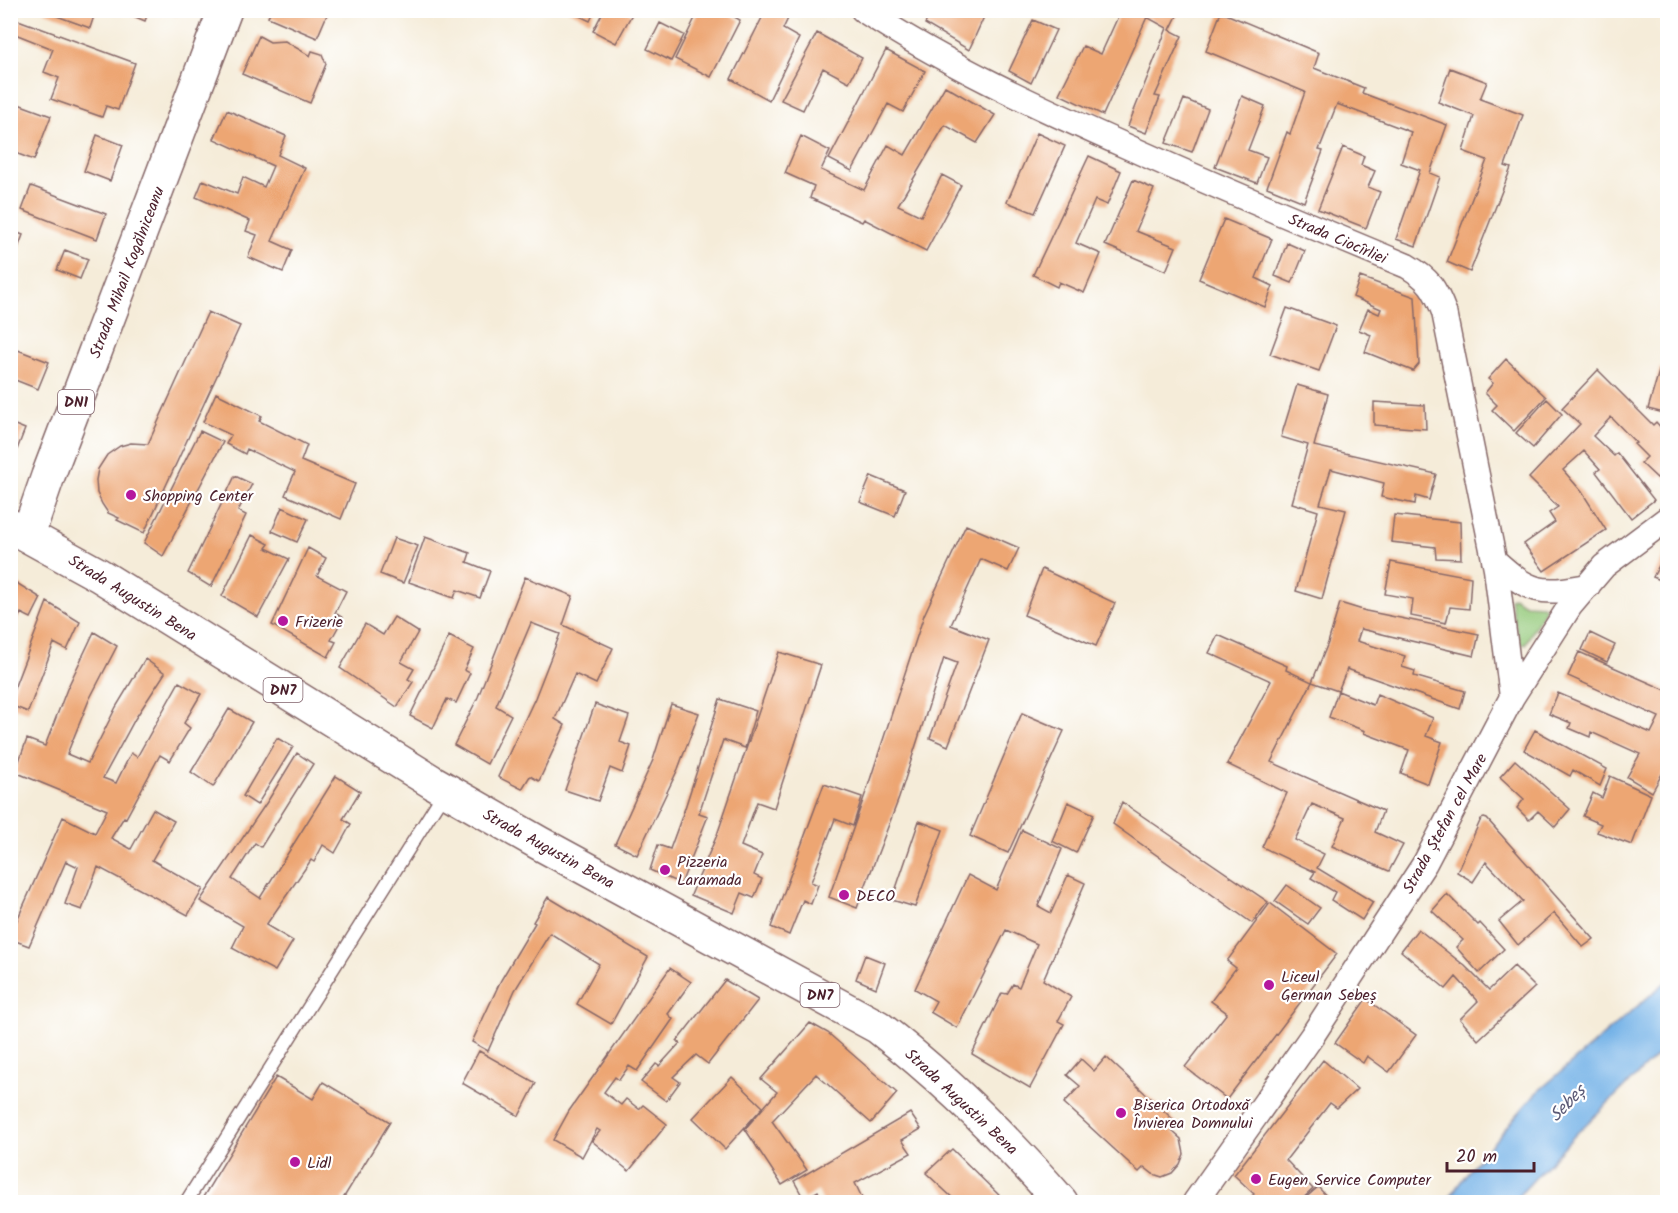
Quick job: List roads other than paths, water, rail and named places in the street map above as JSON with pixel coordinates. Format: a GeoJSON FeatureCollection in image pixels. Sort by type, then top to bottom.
{"type":"FeatureCollection","features":[{"type":"Feature","properties":{"kind":"main road","name":"Strada Mihail Kogălniceanu"},"geometry":{"type":"LineString","coordinates":[[19,530],[52,465],[225,10]]}},
{"type":"Feature","properties":{"kind":"main road","name":"Strada Augustin Bena"},"geometry":{"type":"LineString","coordinates":[[19,530],[99,575],[446,790],[878,1027],[963,1099],[1017,1152],[1061,1203]]}},
{"type":"Feature","properties":{"kind":"street","name":"Strada Ciocîrliei"},"geometry":{"type":"LineString","coordinates":[[863,10],[939,56],[1018,98],[1232,194],[1407,266],[1424,276],[1436,290],[1444,312],[1494,560],[1512,697]]}},
{"type":"Feature","properties":{"kind":"street","name":"Strada Ștefan cel Mare"},"geometry":{"type":"LineString","coordinates":[[1195,1203],[1312,1036],[1425,863],[1512,697],[1570,606],[1604,566],[1668,518]]}},
{"type":"Feature","properties":{"kind":"street"},"geometry":{"type":"LineString","coordinates":[[1494,560],[1517,581],[1545,592],[1588,586]]}},
{"type":"Feature","properties":{"kind":"lane"},"geometry":{"type":"LineString","coordinates":[[186,1203],[446,790]]}},
{"type":"Feature","properties":{"kind":"water","name":"Sebeș"},"geometry":{"type":"Polygon","coordinates":[[[1667,981],[1667,1046],[1576,1134],[1513,1202],[1446,1202],[1467,1173],[1535,1094],[1667,981]]]}},
{"type":"Feature","properties":{"kind":"place","name":"Shopping Center"},"geometry":{"type":"Point","coordinates":[131,495]}},
{"type":"Feature","properties":{"kind":"place","name":"Frizerie"},"geometry":{"type":"Point","coordinates":[283,621]}},
{"type":"Feature","properties":{"kind":"place","name":"Pizzeria Laramada"},"geometry":{"type":"Point","coordinates":[665,870]}},
{"type":"Feature","properties":{"kind":"place","name":"DECO"},"geometry":{"type":"Point","coordinates":[844,895]}},
{"type":"Feature","properties":{"kind":"place","name":"Liceul German Sebeș"},"geometry":{"type":"Point","coordinates":[1269,985]}},
{"type":"Feature","properties":{"kind":"place","name":"Biserica Ortodoxă Învierea Domnului"},"geometry":{"type":"Point","coordinates":[1121,1113]}},
{"type":"Feature","properties":{"kind":"place","name":"Lidl"},"geometry":{"type":"Point","coordinates":[295,1162]}},
{"type":"Feature","properties":{"kind":"place","name":"Eugen Service Computer"},"geometry":{"type":"Point","coordinates":[1256,1179]}}]}
